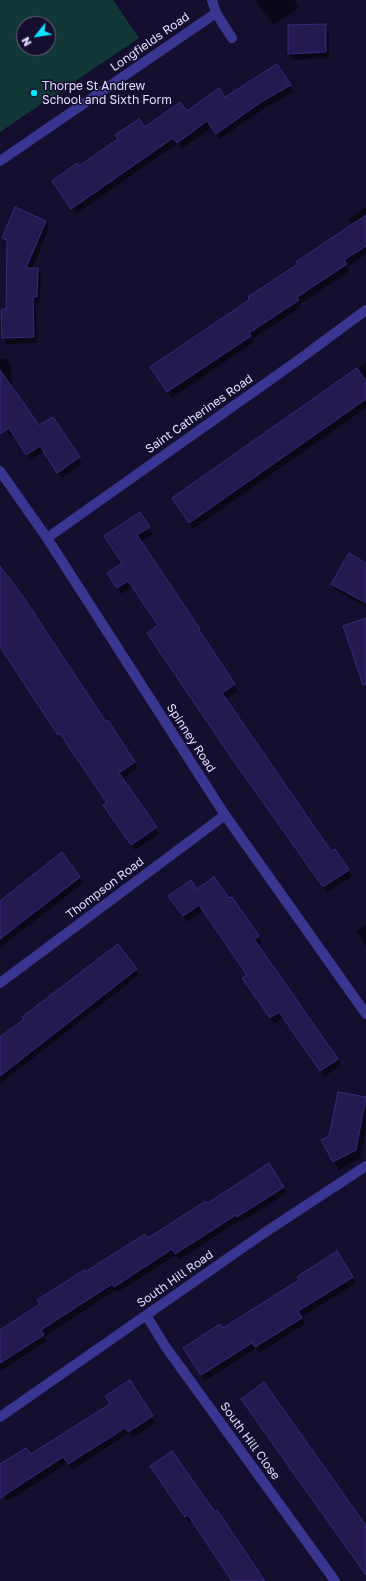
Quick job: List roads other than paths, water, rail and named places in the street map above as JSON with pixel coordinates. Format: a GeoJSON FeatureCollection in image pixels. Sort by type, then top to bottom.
{"type":"FeatureCollection","features":[{"type":"Feature","properties":{"kind":"street"},"geometry":{"type":"LineString","coordinates":[[212,0],[216,13],[232,38]]}},
{"type":"Feature","properties":{"kind":"street","name":"Longfields Road"},"geometry":{"type":"LineString","coordinates":[[0,161],[216,13]]}},
{"type":"Feature","properties":{"kind":"street","name":"Saint Catherines Road"},"geometry":{"type":"LineString","coordinates":[[47,538],[297,361],[366,310]]}},
{"type":"Feature","properties":{"kind":"street","name":"Spinney Road"},"geometry":{"type":"LineString","coordinates":[[0,471],[47,538],[225,815],[366,1014]]}},
{"type":"Feature","properties":{"kind":"street","name":"Thompson Road"},"geometry":{"type":"LineString","coordinates":[[0,983],[225,815]]}},
{"type":"Feature","properties":{"kind":"street","name":"South Hill Road"},"geometry":{"type":"LineString","coordinates":[[0,1417],[264,1233],[366,1166]]}},
{"type":"Feature","properties":{"kind":"street","name":"South Hill Close"},"geometry":{"type":"LineString","coordinates":[[146,1315],[170,1353],[335,1581]]}},
{"type":"Feature","properties":{"kind":"place","name":"Thorpe St Andrew School and Sixth Form"},"geometry":{"type":"Point","coordinates":[34,93]}}]}
